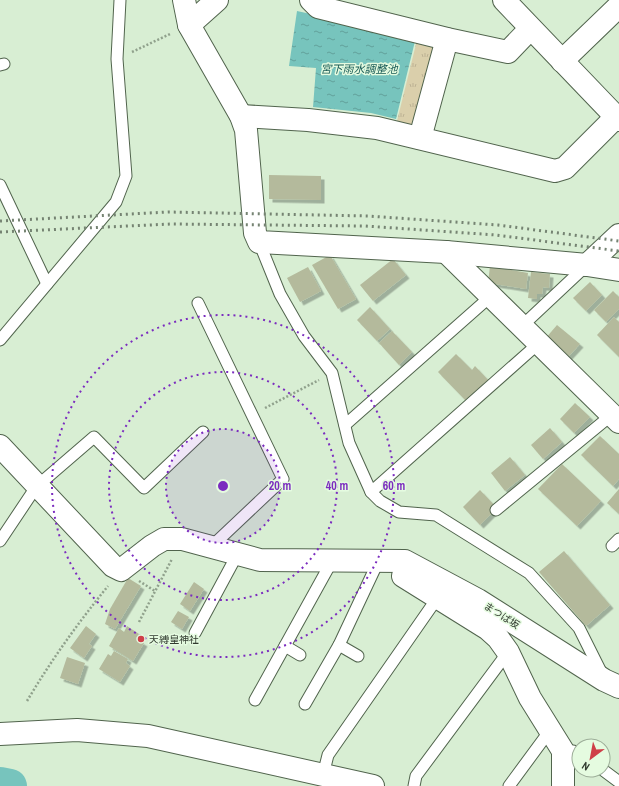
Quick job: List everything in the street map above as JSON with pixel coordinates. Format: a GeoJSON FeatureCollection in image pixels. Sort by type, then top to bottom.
{"type":"FeatureCollection","features":[{"type":"Feature","properties":{"kind":"street"},"geometry":{"type":"LineString","coordinates":[[184,0],[189,25],[241,116],[246,130],[255,233],[259,242],[446,252],[587,265],[619,270]]}},
{"type":"Feature","properties":{"kind":"street"},"geometry":{"type":"LineString","coordinates":[[189,25],[217,0]]}},
{"type":"Feature","properties":{"kind":"street"},"geometry":{"type":"LineString","coordinates":[[311,0],[318,7],[447,40],[508,52],[530,29]]}},
{"type":"Feature","properties":{"kind":"street"},"geometry":{"type":"LineString","coordinates":[[241,116],[308,120],[376,128],[555,171],[561,170],[618,119],[530,29],[504,0]]}},
{"type":"Feature","properties":{"kind":"street"},"geometry":{"type":"LineString","coordinates":[[562,61],[619,6]]}},
{"type":"Feature","properties":{"kind":"street"},"geometry":{"type":"LineString","coordinates":[[420,138],[447,40]]}},
{"type":"Feature","properties":{"kind":"street"},"geometry":{"type":"LineString","coordinates":[[587,265],[619,235]]}},
{"type":"Feature","properties":{"kind":"street"},"geometry":{"type":"LineString","coordinates":[[446,252],[539,343],[617,415]]}},
{"type":"Feature","properties":{"kind":"street"},"geometry":{"type":"LineString","coordinates":[[0,446],[36,487],[113,566],[121,570]]}},
{"type":"Feature","properties":{"kind":"street","name":"まつば坂"},"geometry":{"type":"LineString","coordinates":[[121,570],[152,546],[164,539],[182,540],[260,560],[405,561],[478,600],[612,684]]}},
{"type":"Feature","properties":{"kind":"street"},"geometry":{"type":"LineString","coordinates":[[378,562],[438,597],[488,629],[498,638],[508,652],[530,698],[551,729],[571,752],[563,786]]}},
{"type":"Feature","properties":{"kind":"street"},"geometry":{"type":"LineString","coordinates":[[0,734],[77,730],[148,736],[373,786]]}},
{"type":"Feature","properties":{"kind":"lane"},"geometry":{"type":"LineString","coordinates":[[0,340],[116,202],[126,176],[117,59],[120,0]]}},
{"type":"Feature","properties":{"kind":"lane"},"geometry":{"type":"LineString","coordinates":[[0,185],[47,284]]}},
{"type":"Feature","properties":{"kind":"lane"},"geometry":{"type":"LineString","coordinates":[[259,242],[283,300],[304,336],[332,373],[349,443],[371,492],[380,501],[399,512],[436,515],[529,573],[579,628],[612,684]]}},
{"type":"Feature","properties":{"kind":"lane"},"geometry":{"type":"LineString","coordinates":[[522,326],[587,265]]}},
{"type":"Feature","properties":{"kind":"lane"},"geometry":{"type":"LineString","coordinates":[[345,425],[491,296]]}},
{"type":"Feature","properties":{"kind":"lane"},"geometry":{"type":"LineString","coordinates":[[198,303],[283,479],[211,547]]}},
{"type":"Feature","properties":{"kind":"lane"},"geometry":{"type":"LineString","coordinates":[[371,492],[539,343]]}},
{"type":"Feature","properties":{"kind":"lane"},"geometry":{"type":"LineString","coordinates":[[496,510],[617,415]]}},
{"type":"Feature","properties":{"kind":"lane"},"geometry":{"type":"LineString","coordinates":[[0,541],[36,487],[94,437],[144,488],[203,432]]}},
{"type":"Feature","properties":{"kind":"lane"},"geometry":{"type":"LineString","coordinates":[[195,633],[237,555]]}},
{"type":"Feature","properties":{"kind":"lane"},"geometry":{"type":"LineString","coordinates":[[255,700],[332,561]]}},
{"type":"Feature","properties":{"kind":"lane"},"geometry":{"type":"LineString","coordinates":[[305,704],[339,645],[378,562]]}},
{"type":"Feature","properties":{"kind":"lane"},"geometry":{"type":"LineString","coordinates":[[323,775],[328,755],[438,597]]}},
{"type":"Feature","properties":{"kind":"lane"},"geometry":{"type":"LineString","coordinates":[[339,645],[358,656]]}},
{"type":"Feature","properties":{"kind":"lane"},"geometry":{"type":"LineString","coordinates":[[285,646],[300,655]]}},
{"type":"Feature","properties":{"kind":"lane"},"geometry":{"type":"LineString","coordinates":[[414,786],[416,776],[508,652]]}},
{"type":"Feature","properties":{"kind":"lane"},"geometry":{"type":"LineString","coordinates":[[509,786],[551,729]]}},
{"type":"Feature","properties":{"kind":"path"},"geometry":{"type":"LineString","coordinates":[[117,59],[189,25]]}},
{"type":"Feature","properties":{"kind":"path"},"geometry":{"type":"LineString","coordinates":[[252,414],[332,373]]}},
{"type":"Feature","properties":{"kind":"path"},"geometry":{"type":"LineString","coordinates":[[139,622],[182,540]]}},
{"type":"Feature","properties":{"kind":"path"},"geometry":{"type":"LineString","coordinates":[[27,701],[46,668],[73,629],[121,570]]}},
{"type":"Feature","properties":{"kind":"green space"},"geometry":{"type":"Polygon","coordinates":[[[418,36],[438,47],[415,129],[396,125],[418,36]]]}},
{"type":"Feature","properties":{"kind":"water","name":"宮下雨水調整池"},"geometry":{"type":"Polygon","coordinates":[[[297,11],[416,37],[396,119],[371,113],[313,107],[316,68],[289,66],[297,11]]]}},
{"type":"Feature","properties":{"kind":"building"},"geometry":{"type":"Polygon","coordinates":[[[269,175],[321,176],[321,200],[269,199],[269,175]]]}},
{"type":"Feature","properties":{"kind":"building"},"geometry":{"type":"Polygon","coordinates":[[[330,255],[356,299],[338,309],[312,265],[330,255]]]}},
{"type":"Feature","properties":{"kind":"building"},"geometry":{"type":"Polygon","coordinates":[[[393,259],[406,275],[373,301],[360,285],[393,259]]]}},
{"type":"Feature","properties":{"kind":"building"},"geometry":{"type":"Polygon","coordinates":[[[490,266],[528,273],[526,289],[488,283],[490,266]]]}},
{"type":"Feature","properties":{"kind":"building"},"geometry":{"type":"Polygon","coordinates":[[[308,267],[321,291],[300,302],[287,278],[308,267]]]}},
{"type":"Feature","properties":{"kind":"building"},"geometry":{"type":"Polygon","coordinates":[[[531,272],[550,274],[549,288],[543,287],[542,294],[537,294],[537,299],[528,298],[531,272]]]}},
{"type":"Feature","properties":{"kind":"building"},"geometry":{"type":"Polygon","coordinates":[[[590,282],[602,295],[586,311],[573,298],[590,282]]]}},
{"type":"Feature","properties":{"kind":"building"},"geometry":{"type":"Polygon","coordinates":[[[613,291],[619,297],[619,309],[606,322],[594,310],[613,291]]]}},
{"type":"Feature","properties":{"kind":"building"},"geometry":{"type":"Polygon","coordinates":[[[370,307],[390,329],[377,341],[357,320],[370,307]]]}},
{"type":"Feature","properties":{"kind":"building"},"geometry":{"type":"Polygon","coordinates":[[[614,317],[619,322],[619,357],[597,335],[614,317]]]}},
{"type":"Feature","properties":{"kind":"building"},"geometry":{"type":"Polygon","coordinates":[[[557,325],[580,344],[567,358],[545,339],[557,325]]]}},
{"type":"Feature","properties":{"kind":"building"},"geometry":{"type":"Polygon","coordinates":[[[392,331],[412,352],[399,365],[379,343],[392,331]]]}},
{"type":"Feature","properties":{"kind":"building"},"geometry":{"type":"Polygon","coordinates":[[[456,354],[472,370],[475,366],[490,382],[468,403],[438,372],[456,354]]]}},
{"type":"Feature","properties":{"kind":"building"},"geometry":{"type":"Polygon","coordinates":[[[575,403],[590,417],[574,433],[560,419],[575,403]]]}},
{"type":"Feature","properties":{"kind":"building"},"geometry":{"type":"Polygon","coordinates":[[[550,428],[562,442],[543,459],[531,445],[550,428]]]}},
{"type":"Feature","properties":{"kind":"building"},"geometry":{"type":"Polygon","coordinates":[[[600,436],[619,454],[619,479],[613,486],[581,455],[600,436]]]}},
{"type":"Feature","properties":{"kind":"building"},"geometry":{"type":"Polygon","coordinates":[[[510,457],[525,475],[505,491],[491,473],[510,457]]]}},
{"type":"Feature","properties":{"kind":"building"},"geometry":{"type":"Polygon","coordinates":[[[562,464],[601,501],[577,526],[538,489],[562,464]]]}},
{"type":"Feature","properties":{"kind":"building"},"geometry":{"type":"Polygon","coordinates":[[[619,489],[619,514],[607,503],[619,489]]]}},
{"type":"Feature","properties":{"kind":"building"},"geometry":{"type":"Polygon","coordinates":[[[480,490],[497,508],[480,525],[463,507],[480,490]]]}},
{"type":"Feature","properties":{"kind":"building"},"geometry":{"type":"Polygon","coordinates":[[[564,551],[610,605],[586,626],[539,572],[564,551]]]}},
{"type":"Feature","properties":{"kind":"building"},"geometry":{"type":"Polygon","coordinates":[[[128,578],[141,586],[115,629],[105,624],[110,609],[128,578]]]}},
{"type":"Feature","properties":{"kind":"building"},"geometry":{"type":"Polygon","coordinates":[[[194,582],[204,589],[190,611],[180,604],[194,582]]]}},
{"type":"Feature","properties":{"kind":"building"},"geometry":{"type":"Polygon","coordinates":[[[178,611],[189,617],[182,629],[171,622],[178,611]]]}},
{"type":"Feature","properties":{"kind":"building"},"geometry":{"type":"Polygon","coordinates":[[[86,626],[96,634],[89,644],[92,646],[84,658],[70,648],[86,626]]]}},
{"type":"Feature","properties":{"kind":"building"},"geometry":{"type":"Polygon","coordinates":[[[127,626],[139,634],[136,638],[144,643],[133,661],[109,646],[119,628],[124,632],[127,626]]]}},
{"type":"Feature","properties":{"kind":"building"},"geometry":{"type":"Polygon","coordinates":[[[114,651],[128,659],[126,663],[130,666],[120,682],[99,669],[108,654],[111,656],[114,651]]]}},
{"type":"Feature","properties":{"kind":"building"},"geometry":{"type":"Polygon","coordinates":[[[67,657],[85,663],[78,684],[60,678],[67,657]]]}},
{"type":"Feature","properties":{"kind":"waterway"},"geometry":{"type":"LineString","coordinates":[[0,784],[10,786]]}},
{"type":"Feature","properties":{"kind":"railway"},"geometry":{"type":"LineString","coordinates":[[0,221],[168,212],[368,216],[498,225],[619,241]]}},
{"type":"Feature","properties":{"kind":"railway"},"geometry":{"type":"LineString","coordinates":[[0,232],[171,224],[365,226],[496,235],[619,251]]}},
{"type":"Feature","properties":{"kind":"place","name":"天縛皇神社"},"geometry":{"type":"Point","coordinates":[141,639]}}]}
